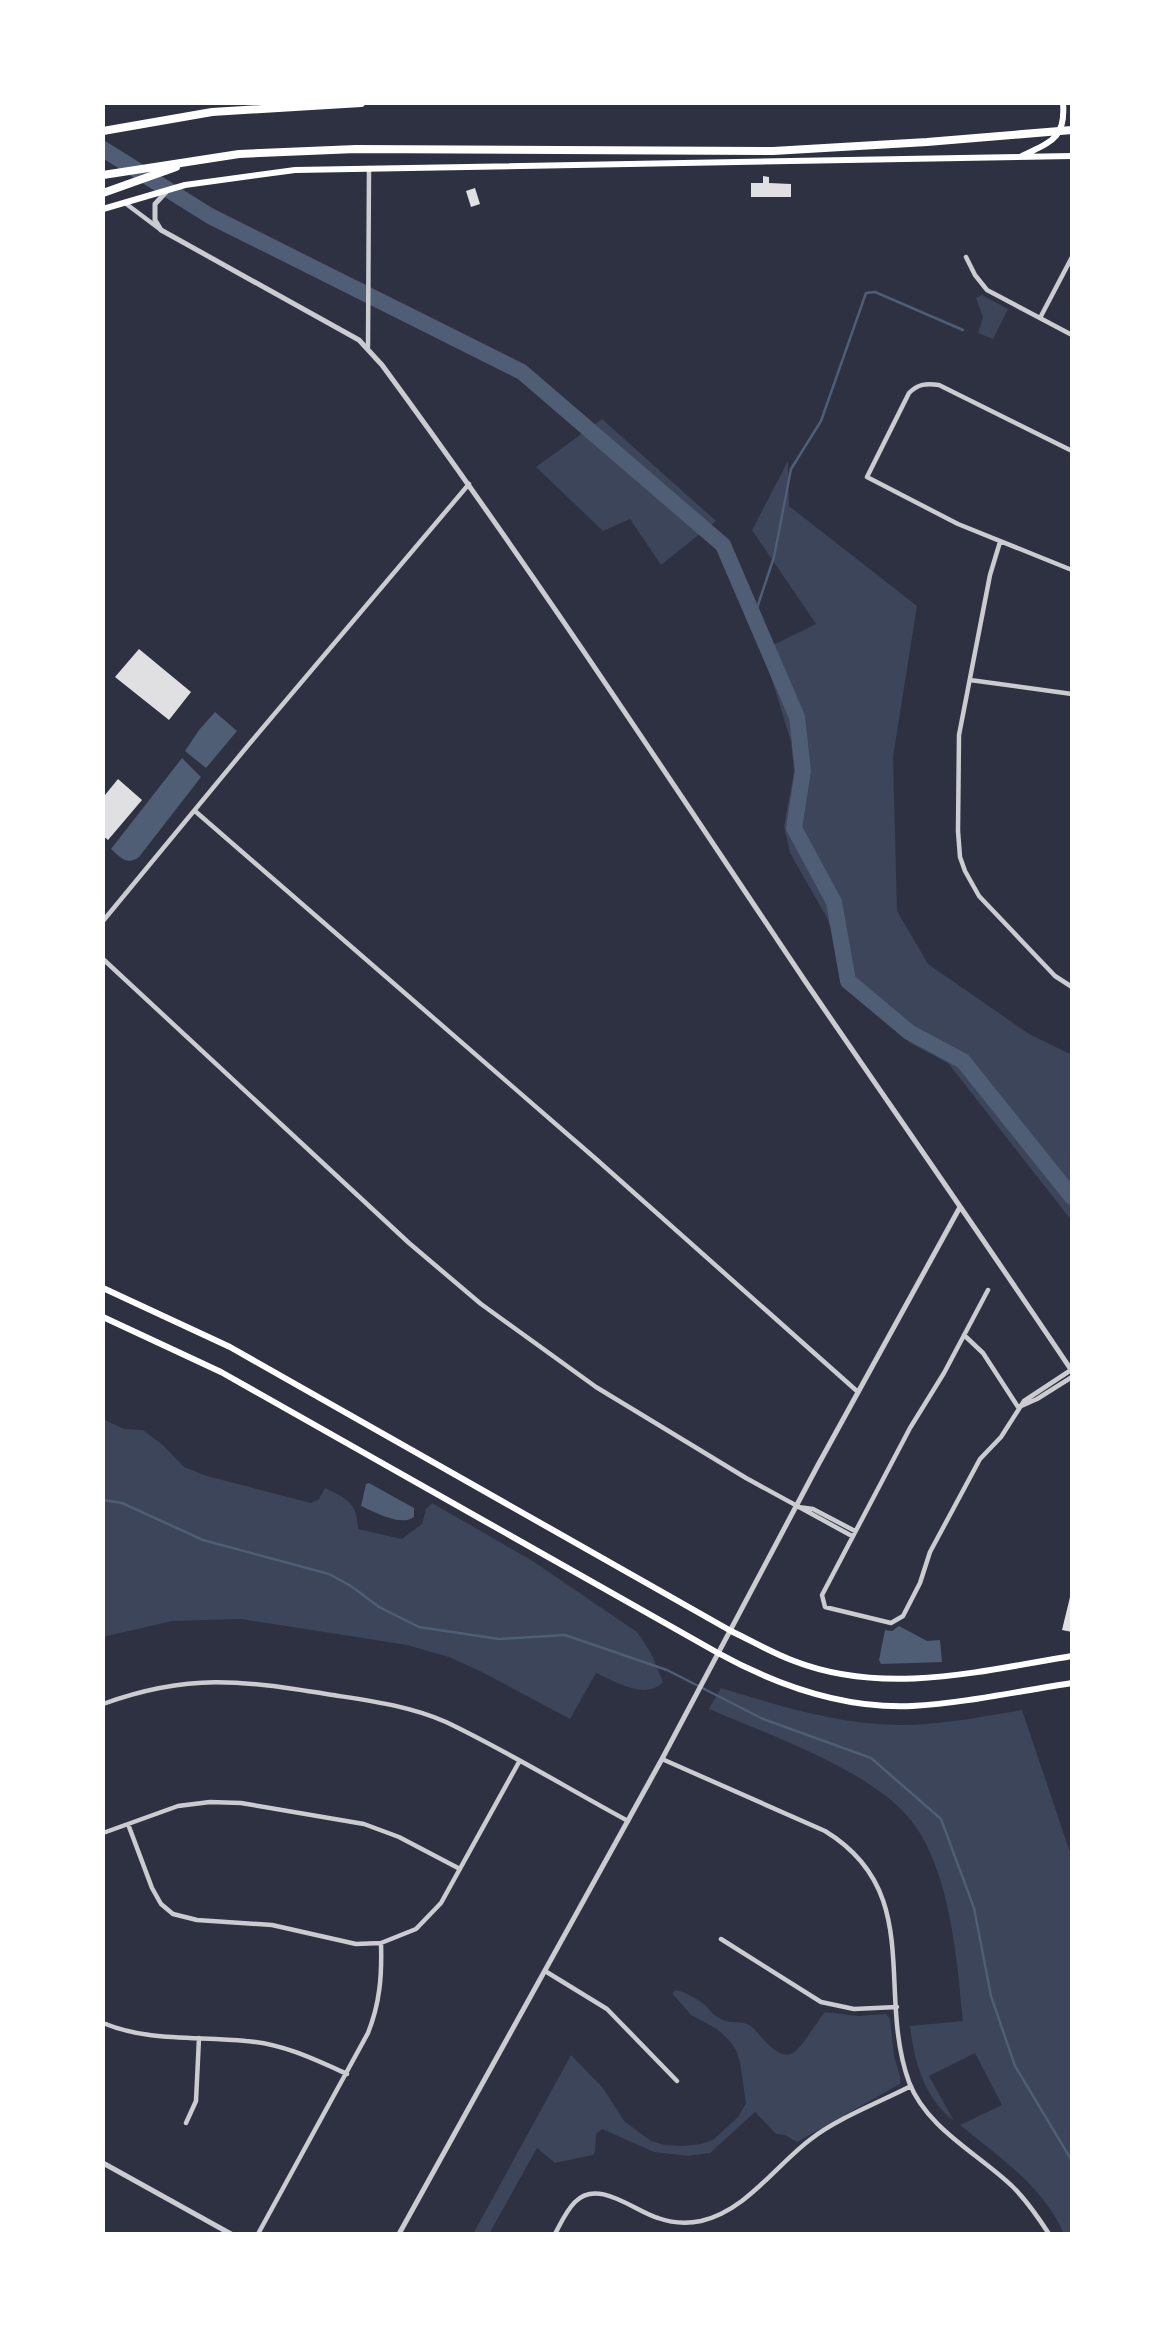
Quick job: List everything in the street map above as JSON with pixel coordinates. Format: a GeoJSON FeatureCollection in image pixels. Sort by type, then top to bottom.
{"type":"FeatureCollection","features":[{"type":"Feature","properties":{"kind":"highway"},"geometry":{"type":"LineString","coordinates":[[103,131],[212,112],[361,103]]}},
{"type":"Feature","properties":{"kind":"highway"},"geometry":{"type":"LineString","coordinates":[[103,176],[199,159],[281,152],[356,149],[773,151],[1072,130]]}},
{"type":"Feature","properties":{"kind":"highway"},"geometry":{"type":"LineString","coordinates":[[103,193],[199,159]]}},
{"type":"Feature","properties":{"kind":"main road"},"geometry":{"type":"LineString","coordinates":[[1017,159],[1052,141],[1060,133],[1064,119],[1063,103]]}},
{"type":"Feature","properties":{"kind":"main road"},"geometry":{"type":"LineString","coordinates":[[103,209],[212,180],[295,170],[1072,156]]}},
{"type":"Feature","properties":{"kind":"main road"},"geometry":{"type":"LineString","coordinates":[[103,1288],[230,1347],[731,1631],[794,1661],[830,1671],[890,1679],[940,1677],[1072,1656]]}},
{"type":"Feature","properties":{"kind":"main road"},"geometry":{"type":"LineString","coordinates":[[103,1317],[221,1372],[718,1653],[766,1677],[811,1693],[848,1702],[878,1705],[921,1705],[1072,1683]]}},
{"type":"Feature","properties":{"kind":"street"},"geometry":{"type":"LineString","coordinates":[[368,347],[369,167]]}},
{"type":"Feature","properties":{"kind":"street"},"geometry":{"type":"LineString","coordinates":[[161,230],[155,220],[155,204],[168,190]]}},
{"type":"Feature","properties":{"kind":"street"},"geometry":{"type":"LineString","coordinates":[[125,203],[161,230],[368,347],[469,484],[611,689],[804,979],[1071,1370],[1018,1407],[1001,1437],[980,1459],[930,1552],[920,1583],[903,1616],[891,1623],[828,1609],[823,1603],[822,1595],[910,1428],[944,1373],[988,1290]]}},
{"type":"Feature","properties":{"kind":"street"},"geometry":{"type":"LineString","coordinates":[[966,257],[987,290],[1072,335]]}},
{"type":"Feature","properties":{"kind":"street"},"geometry":{"type":"LineString","coordinates":[[1040,318],[1072,257]]}},
{"type":"Feature","properties":{"kind":"street"},"geometry":{"type":"LineString","coordinates":[[1072,451],[939,385],[921,384],[909,393],[867,477],[958,524],[1072,570]]}},
{"type":"Feature","properties":{"kind":"street"},"geometry":{"type":"LineString","coordinates":[[103,921],[469,484]]}},
{"type":"Feature","properties":{"kind":"street"},"geometry":{"type":"LineString","coordinates":[[1000,542],[990,575],[959,735],[960,857],[979,896],[1055,976],[1072,987]]}},
{"type":"Feature","properties":{"kind":"street"},"geometry":{"type":"LineString","coordinates":[[970,680],[1072,694]]}},
{"type":"Feature","properties":{"kind":"street"},"geometry":{"type":"LineString","coordinates":[[195,810],[596,1159],[858,1392]]}},
{"type":"Feature","properties":{"kind":"street"},"geometry":{"type":"LineString","coordinates":[[103,959],[409,1242],[481,1304],[596,1387],[797,1507],[854,1533]]}},
{"type":"Feature","properties":{"kind":"street"},"geometry":{"type":"LineString","coordinates":[[399,2234],[662,1759],[960,1207]]}},
{"type":"Feature","properties":{"kind":"street"},"geometry":{"type":"LineString","coordinates":[[964,1335],[983,1353],[1018,1407]]}},
{"type":"Feature","properties":{"kind":"street"},"geometry":{"type":"LineString","coordinates":[[1018,1407],[1037,1399],[1072,1377]]}},
{"type":"Feature","properties":{"kind":"street"},"geometry":{"type":"LineString","coordinates":[[103,1704],[152,1688],[218,1681],[259,1684],[414,1710],[445,1722],[628,1821]]}},
{"type":"Feature","properties":{"kind":"street"},"geometry":{"type":"LineString","coordinates":[[662,1759],[814,1825],[853,1852],[870,1873],[886,1905],[901,2051],[911,2086],[939,2125],[1023,2198],[1049,2234]]}},
{"type":"Feature","properties":{"kind":"street"},"geometry":{"type":"LineString","coordinates":[[128,1824],[152,1888],[161,1904],[173,1914],[197,1920],[272,1925],[356,1944],[382,1943],[407,1934],[425,1921],[440,1903],[519,1762]]}},
{"type":"Feature","properties":{"kind":"street"},"geometry":{"type":"LineString","coordinates":[[103,1833],[187,1805],[210,1802],[242,1803],[364,1824],[400,1837],[460,1869]]}},
{"type":"Feature","properties":{"kind":"street"},"geometry":{"type":"LineString","coordinates":[[721,1939],[821,2002],[854,2010],[897,2007]]}},
{"type":"Feature","properties":{"kind":"street"},"geometry":{"type":"LineString","coordinates":[[258,2234],[363,2044],[376,2012],[381,1979],[382,1943]]}},
{"type":"Feature","properties":{"kind":"street"},"geometry":{"type":"LineString","coordinates":[[545,1971],[607,2008],[677,2081]]}},
{"type":"Feature","properties":{"kind":"street"},"geometry":{"type":"LineString","coordinates":[[103,2024],[145,2036],[271,2044],[301,2053],[347,2074]]}},
{"type":"Feature","properties":{"kind":"street"},"geometry":{"type":"LineString","coordinates":[[186,2123],[197,2093],[199,2038]]}},
{"type":"Feature","properties":{"kind":"street"},"geometry":{"type":"LineString","coordinates":[[555,2234],[576,2200],[595,2193],[604,2194],[646,2214],[672,2222],[701,2221],[722,2213],[748,2196],[812,2138],[911,2086]]}},
{"type":"Feature","properties":{"kind":"street"},"geometry":{"type":"LineString","coordinates":[[103,2163],[231,2234]]}},
{"type":"Feature","properties":{"kind":"shaded area"},"geometry":{"type":"Polygon","coordinates":[[[982,295],[1008,309],[993,339],[978,333],[983,317],[976,298],[982,295]]]}},
{"type":"Feature","properties":{"kind":"shaded area"},"geometry":{"type":"Polygon","coordinates":[[[602,419],[716,521],[661,565],[630,519],[603,531],[536,467],[602,419]]]}},
{"type":"Feature","properties":{"kind":"shaded area"},"geometry":{"type":"Polygon","coordinates":[[[788,461],[789,506],[917,606],[893,757],[897,911],[928,964],[1029,1034],[1072,1055],[1072,1221],[948,1063],[910,1043],[878,1015],[850,980],[827,918],[790,853],[784,826],[794,772],[791,742],[763,650],[816,624],[752,530],[788,461]]]}},
{"type":"Feature","properties":{"kind":"shaded area"},"geometry":{"type":"Polygon","coordinates":[[[215,712],[237,731],[206,768],[185,751],[215,712]]]}},
{"type":"Feature","properties":{"kind":"shaded area"},"geometry":{"type":"Polygon","coordinates":[[[182,758],[201,777],[139,857],[131,861],[124,859],[111,849],[182,758]]]}},
{"type":"Feature","properties":{"kind":"shaded area"},"geometry":{"type":"Polygon","coordinates":[[[103,1419],[124,1429],[143,1430],[164,1446],[184,1467],[207,1476],[311,1503],[319,1499],[325,1488],[349,1502],[356,1513],[358,1529],[402,1539],[422,1524],[426,1509],[432,1503],[531,1560],[637,1632],[651,1653],[663,1682],[648,1690],[639,1690],[596,1673],[570,1719],[449,1657],[407,1645],[241,1619],[172,1621],[103,1637],[103,1419]]]}},
{"type":"Feature","properties":{"kind":"shaded area"},"geometry":{"type":"Polygon","coordinates":[[[369,1483],[414,1508],[414,1517],[409,1520],[395,1519],[361,1506],[366,1484],[369,1483]]]}},
{"type":"Feature","properties":{"kind":"shaded area"},"geometry":{"type":"Polygon","coordinates":[[[899,1626],[927,1641],[940,1640],[942,1662],[881,1664],[879,1660],[885,1630],[892,1631],[899,1626]]]}},
{"type":"Feature","properties":{"kind":"shaded area"},"geometry":{"type":"Polygon","coordinates":[[[721,1688],[809,1713],[876,1724],[930,1724],[1022,1710],[1072,1858],[1072,2234],[1064,2234],[1044,2201],[1019,2174],[960,2125],[1002,2105],[975,2053],[929,2076],[954,2121],[935,2101],[922,2078],[910,2026],[963,2021],[954,1942],[943,1887],[923,1838],[909,1818],[892,1801],[869,1784],[816,1755],[709,1709],[721,1688]]]}},
{"type":"Feature","properties":{"kind":"shaded area"},"geometry":{"type":"Polygon","coordinates":[[[676,1990],[699,2000],[721,2019],[752,2027],[774,2050],[785,2055],[791,2054],[799,2047],[825,2012],[858,2016],[886,2014],[890,2019],[900,2084],[797,2142],[785,2135],[776,2134],[755,2112],[710,2153],[688,2156],[654,2152],[602,2129],[596,2134],[593,2155],[555,2163],[537,2148],[489,2234],[473,2234],[571,2055],[603,2088],[624,2121],[651,2141],[665,2145],[701,2144],[713,2140],[738,2117],[746,2103],[736,2050],[717,2029],[691,2015],[672,1993],[676,1990]]]}},
{"type":"Feature","properties":{"kind":"building"},"geometry":{"type":"Polygon","coordinates":[[[763,176],[769,177],[769,183],[791,184],[791,197],[751,197],[751,183],[763,183],[763,176]]]}},
{"type":"Feature","properties":{"kind":"building"},"geometry":{"type":"Polygon","coordinates":[[[475,188],[480,204],[471,207],[466,191],[475,188]]]}},
{"type":"Feature","properties":{"kind":"building"},"geometry":{"type":"Polygon","coordinates":[[[139,649],[191,692],[169,720],[115,677],[139,649]]]}},
{"type":"Feature","properties":{"kind":"building"},"geometry":{"type":"Polygon","coordinates":[[[118,779],[142,800],[108,840],[103,836],[103,793],[105,795],[118,779]]]}},
{"type":"Feature","properties":{"kind":"building"},"geometry":{"type":"Polygon","coordinates":[[[1072,1597],[1072,1632],[1062,1630],[1072,1597]]]}},
{"type":"Feature","properties":{"kind":"waterway"},"geometry":{"type":"LineString","coordinates":[[103,149],[210,216],[522,372],[723,545],[797,717],[803,771],[794,828],[834,902],[848,981],[909,1032],[963,1061],[1072,1197]]}},
{"type":"Feature","properties":{"kind":"waterway"},"geometry":{"type":"LineString","coordinates":[[755,614],[774,557],[791,469],[821,421],[866,293],[875,292],[963,330]]}},
{"type":"Feature","properties":{"kind":"waterway"},"geometry":{"type":"LineString","coordinates":[[103,1500],[122,1503],[203,1540],[329,1574],[351,1586],[379,1607],[419,1627],[499,1639],[565,1635],[667,1670],[763,1719],[871,1758],[941,1819],[974,1908],[991,1996],[1015,2066],[1072,2161]]}}]}
